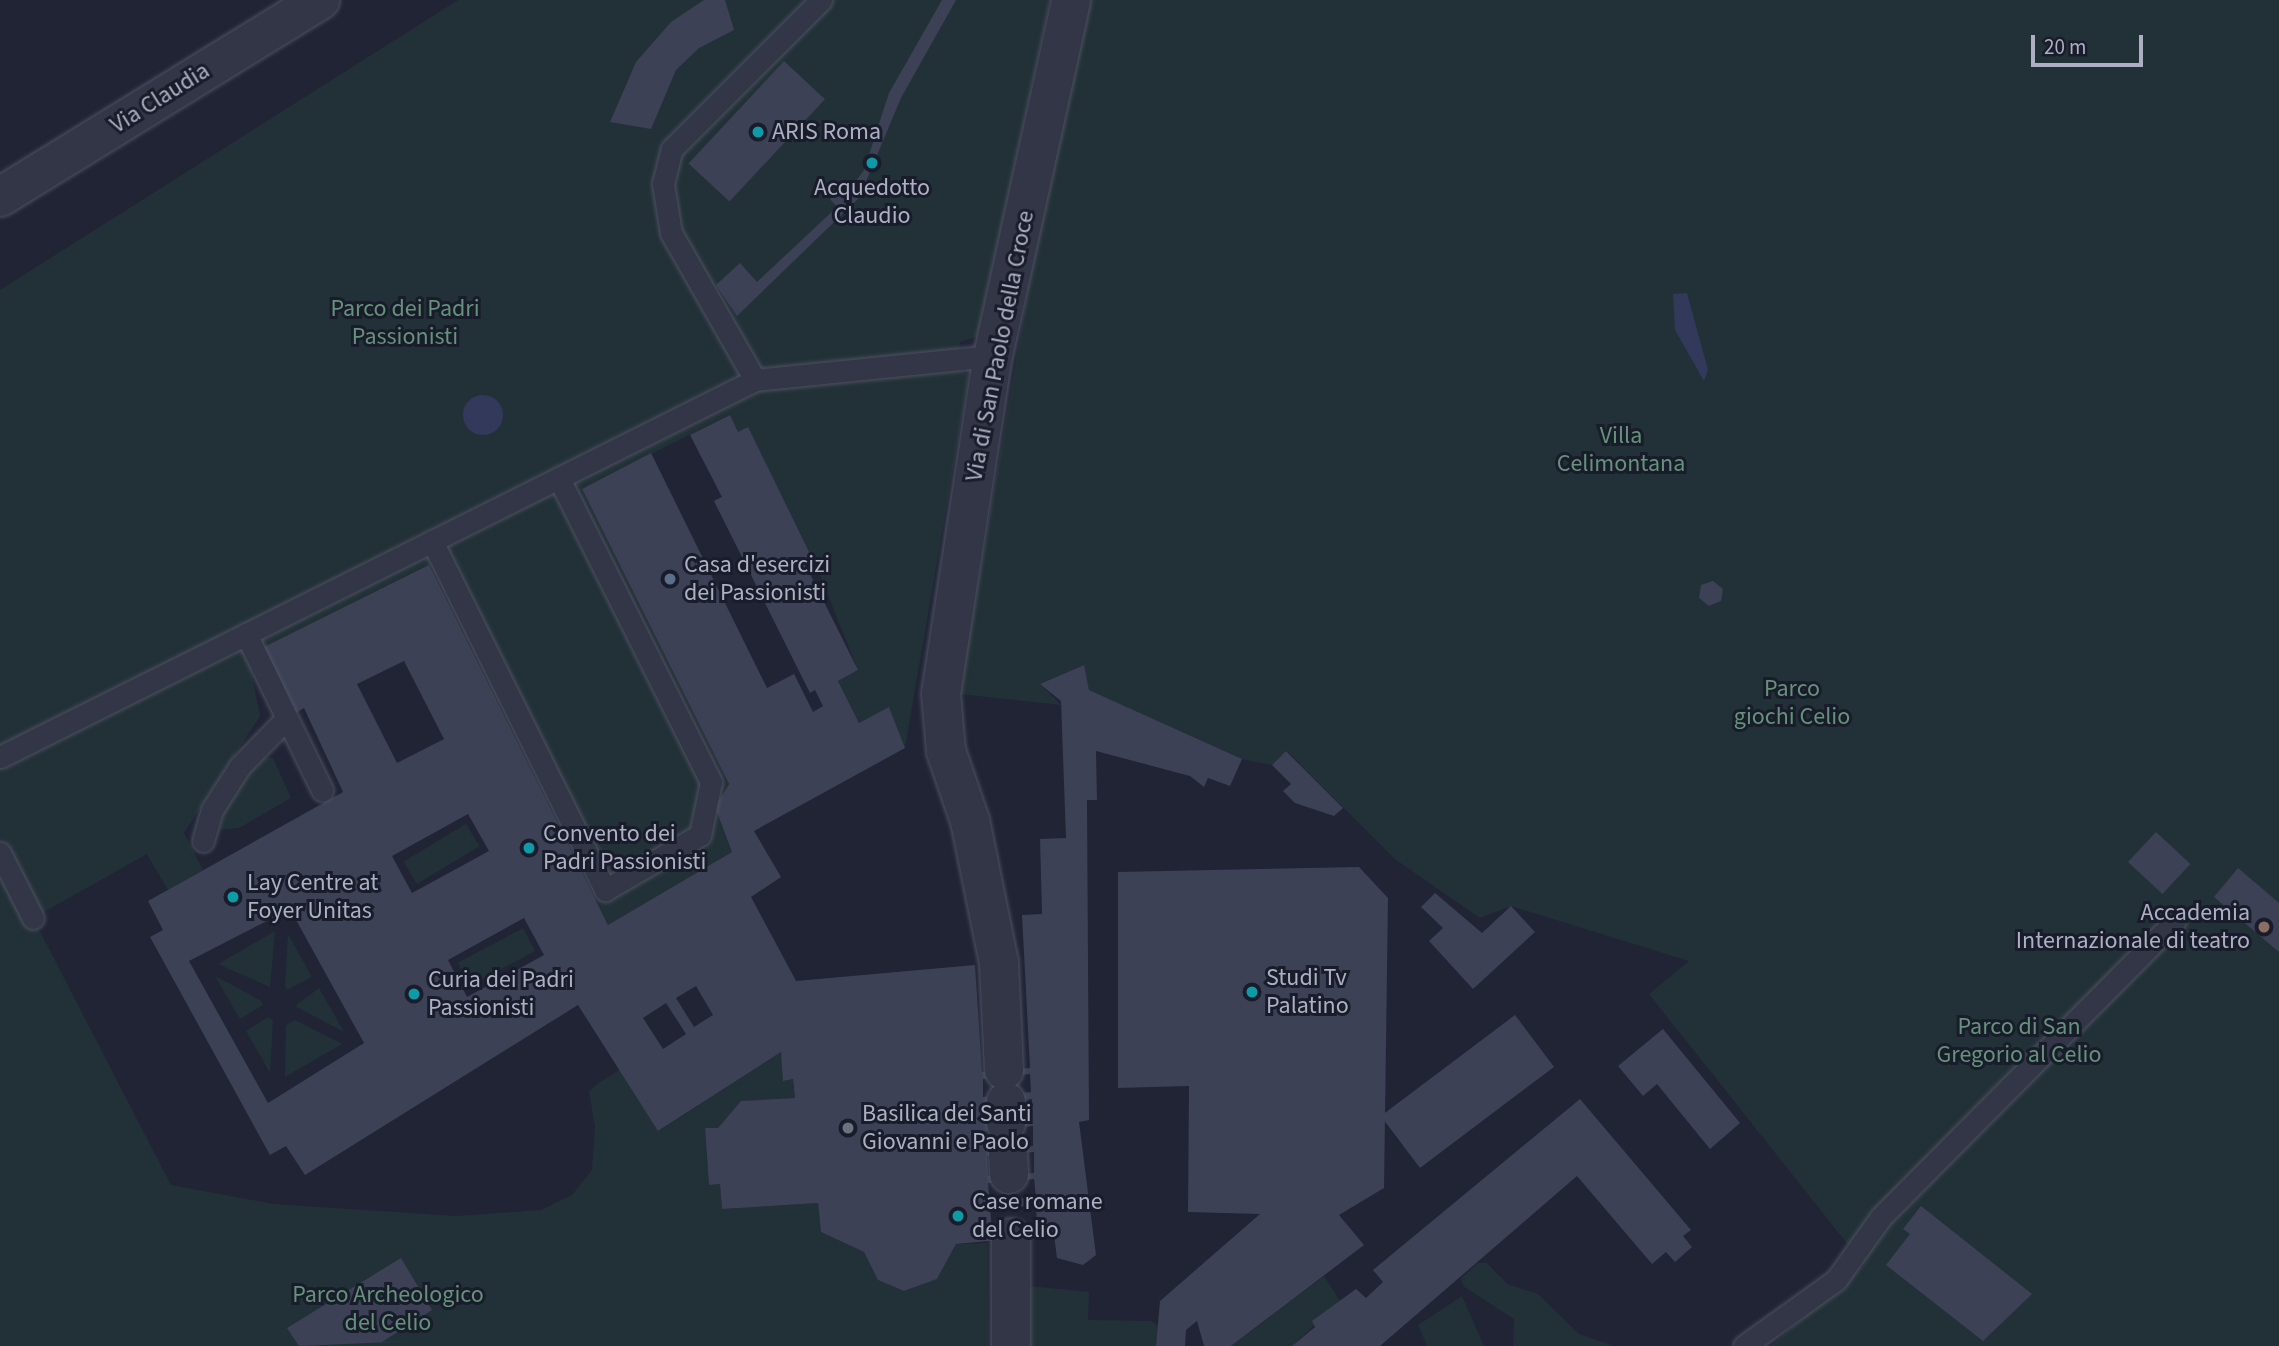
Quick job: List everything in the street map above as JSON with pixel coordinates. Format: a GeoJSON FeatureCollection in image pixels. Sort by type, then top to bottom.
{"type":"FeatureCollection","features":[{"type":"Feature","properties":{"kind":"street","name":"Via Claudia"},"geometry":{"type":"LineString","coordinates":[[0,197],[320,0]]}},
{"type":"Feature","properties":{"kind":"street","name":"Via di San Paolo della Croce"},"geometry":{"type":"LineString","coordinates":[[1011,1346],[1008,1152],[999,964],[970,821],[946,751],[941,694],[993,356],[1071,0]]}},
{"type":"Feature","properties":{"kind":"lane"},"geometry":{"type":"LineString","coordinates":[[755,380],[671,233],[663,184],[672,149],[821,0]]}},
{"type":"Feature","properties":{"kind":"lane"},"geometry":{"type":"LineString","coordinates":[[0,757],[755,380],[993,356]]}},
{"type":"Feature","properties":{"kind":"lane"},"geometry":{"type":"LineString","coordinates":[[432,541],[605,890],[700,835],[711,782],[559,478]]}},
{"type":"Feature","properties":{"kind":"lane"},"geometry":{"type":"LineString","coordinates":[[246,634],[322,790]]}},
{"type":"Feature","properties":{"kind":"lane"},"geometry":{"type":"LineString","coordinates":[[203,841],[212,810],[240,766],[287,718]]}},
{"type":"Feature","properties":{"kind":"lane"},"geometry":{"type":"LineString","coordinates":[[0,853],[33,918]]}},
{"type":"Feature","properties":{"kind":"lane"},"geometry":{"type":"LineString","coordinates":[[1745,1346],[1836,1280],[1881,1217],[2175,921]]}},
{"type":"Feature","properties":{"kind":"green space","name":"Parco dei Padri Passionisti"},"geometry":{"type":"Polygon","coordinates":[[[458,0],[1050,0],[978,336],[960,342],[957,369],[969,375],[905,748],[889,707],[859,723],[838,681],[858,670],[817,568],[748,428],[738,432],[729,415],[582,489],[729,784],[715,807],[732,852],[608,925],[429,565],[249,660],[260,716],[184,833],[203,870],[168,890],[147,854],[33,918],[171,1185],[274,1204],[456,1216],[541,1210],[572,1195],[592,1170],[595,1127],[589,1091],[600,1082],[620,1070],[659,1131],[781,1052],[784,1081],[793,1079],[795,1098],[741,1101],[718,1128],[705,1129],[709,1185],[720,1184],[722,1209],[818,1203],[821,1232],[864,1252],[878,1280],[904,1291],[937,1279],[956,1244],[987,1243],[988,1346],[0,1346],[0,290],[458,0]]]}},
{"type":"Feature","properties":{"kind":"green space","name":"Villa Celimontana"},"geometry":{"type":"Polygon","coordinates":[[[1089,0],[2279,0],[2279,1346],[1771,1346],[1864,1265],[1649,994],[1689,961],[1511,906],[1480,918],[1396,860],[1287,751],[1272,765],[1242,759],[1089,690],[1083,665],[1040,684],[1061,705],[959,694],[1050,162],[1089,0]]]}},
{"type":"Feature","properties":{"kind":"green space"},"geometry":{"type":"Polygon","coordinates":[[[258,758],[273,758],[291,798],[239,828],[219,830],[227,803],[258,758]]]}},
{"type":"Feature","properties":{"kind":"green space"},"geometry":{"type":"Polygon","coordinates":[[[466,824],[479,846],[417,884],[403,862],[466,824]]]}},
{"type":"Feature","properties":{"kind":"green space"},"geometry":{"type":"Polygon","coordinates":[[[523,928],[535,951],[470,986],[458,963],[523,928]]]}},
{"type":"Feature","properties":{"kind":"green space"},"geometry":{"type":"Polygon","coordinates":[[[275,931],[270,987],[218,964],[275,931]]]}},
{"type":"Feature","properties":{"kind":"green space"},"geometry":{"type":"Polygon","coordinates":[[[288,934],[312,977],[287,990],[285,985],[288,934]]]}},
{"type":"Feature","properties":{"kind":"green space"},"geometry":{"type":"Polygon","coordinates":[[[215,976],[260,1000],[263,1005],[240,1019],[215,976]]]}},
{"type":"Feature","properties":{"kind":"green space"},"geometry":{"type":"Polygon","coordinates":[[[319,988],[344,1032],[295,1006],[319,988]]]}},
{"type":"Feature","properties":{"kind":"green space"},"geometry":{"type":"Polygon","coordinates":[[[268,1017],[273,1020],[270,1073],[246,1031],[268,1017]]]}},
{"type":"Feature","properties":{"kind":"green space"},"geometry":{"type":"Polygon","coordinates":[[[295,1020],[342,1044],[285,1077],[286,1025],[295,1020]]]}},
{"type":"Feature","properties":{"kind":"green space"},"geometry":{"type":"Polygon","coordinates":[[[1478,1263],[1487,1263],[1507,1284],[1538,1294],[1579,1334],[1614,1346],[1513,1346],[1514,1319],[1463,1286],[1461,1278],[1478,1263]]]}},
{"type":"Feature","properties":{"kind":"green space"},"geometry":{"type":"Polygon","coordinates":[[[1324,1276],[1340,1301],[1292,1346],[1231,1346],[1324,1276]]]}},
{"type":"Feature","properties":{"kind":"green space"},"geometry":{"type":"Polygon","coordinates":[[[1028,1286],[1089,1292],[1088,1320],[1151,1321],[1158,1326],[1156,1346],[1028,1346],[1028,1286]]]}},
{"type":"Feature","properties":{"kind":"green space"},"geometry":{"type":"Polygon","coordinates":[[[1462,1296],[1484,1346],[1427,1346],[1418,1325],[1462,1296]]]}},
{"type":"Feature","properties":{"kind":"water"},"geometry":{"type":"Polygon","coordinates":[[[1687,293],[1708,370],[1704,381],[1675,330],[1673,294],[1687,293]]]}},
{"type":"Feature","properties":{"kind":"water"},"geometry":{"type":"Polygon","coordinates":[[[483,395],[497,401],[503,415],[497,429],[483,435],[469,429],[463,415],[469,401],[483,395]]]}},
{"type":"Feature","properties":{"kind":"building"},"geometry":{"type":"Polygon","coordinates":[[[704,0],[725,0],[734,30],[699,48],[676,70],[651,129],[610,122],[636,62],[671,22],[704,0]]]}},
{"type":"Feature","properties":{"kind":"building","name":"Acquedotto Claudio"},"geometry":{"type":"Polygon","coordinates":[[[942,0],[956,0],[901,98],[859,198],[737,316],[716,285],[740,263],[757,282],[837,207],[830,199],[836,192],[843,199],[864,170],[889,93],[942,0]]]}},
{"type":"Feature","properties":{"kind":"building","name":"ARIS Roma"},"geometry":{"type":"Polygon","coordinates":[[[784,61],[825,99],[729,202],[689,163],[784,61]]]}},
{"type":"Feature","properties":{"kind":"building"},"geometry":{"type":"Polygon","coordinates":[[[730,415],[738,432],[748,427],[817,568],[809,572],[858,670],[838,681],[859,723],[889,707],[905,748],[754,831],[781,877],[751,897],[796,981],[975,965],[982,1072],[1030,1068],[1022,915],[1042,914],[1040,839],[1066,838],[1061,701],[1040,684],[1084,665],[1089,690],[1242,759],[1230,786],[1208,778],[1204,787],[1190,776],[1096,751],[1097,800],[1087,800],[1089,1120],[1079,1122],[1096,1255],[1083,1265],[1057,1258],[1054,1235],[956,1244],[937,1279],[904,1291],[878,1280],[864,1252],[821,1232],[818,1203],[722,1209],[720,1184],[709,1185],[705,1128],[718,1128],[741,1101],[795,1098],[793,1079],[783,1081],[781,1052],[658,1131],[578,1005],[305,1175],[286,1146],[270,1155],[150,937],[163,930],[148,901],[343,792],[304,708],[296,713],[264,647],[429,565],[608,925],[732,852],[715,807],[729,784],[582,489],[651,453],[767,688],[794,674],[813,712],[823,706],[815,690],[810,693],[714,501],[722,497],[690,435],[730,415]],[[404,661],[357,684],[397,763],[444,739],[404,661]],[[468,814],[392,856],[412,893],[489,851],[468,814]],[[290,909],[189,961],[268,1103],[364,1043],[290,909]],[[524,918],[448,960],[467,997],[544,955],[524,918]],[[696,986],[676,998],[694,1027],[713,1015],[696,986]],[[666,1003],[643,1018],[663,1049],[686,1034],[666,1003]],[[1030,1074],[983,1079],[983,1097],[1031,1092],[1030,1074]],[[1032,1099],[984,1104],[985,1124],[1032,1120],[1032,1099]],[[1033,1126],[986,1131],[987,1149],[1033,1146],[1033,1126]],[[1034,1152],[987,1156],[988,1176],[1034,1173],[1034,1152]],[[1034,1179],[988,1183],[990,1202],[1036,1198],[1034,1179]],[[1036,1205],[990,1209],[992,1229],[1037,1227],[1036,1205]]]}},
{"type":"Feature","properties":{"kind":"building"},"geometry":{"type":"Polygon","coordinates":[[[1713,581],[1723,589],[1721,601],[1709,606],[1699,598],[1701,585],[1713,581]]]}},
{"type":"Feature","properties":{"kind":"building"},"geometry":{"type":"Polygon","coordinates":[[[1286,751],[1343,808],[1334,816],[1295,803],[1283,791],[1291,784],[1272,765],[1286,751]]]}},
{"type":"Feature","properties":{"kind":"building"},"geometry":{"type":"Polygon","coordinates":[[[2156,832],[2190,864],[2162,894],[2128,862],[2156,832]]]}},
{"type":"Feature","properties":{"kind":"building","name":"Studi Tv Palatino"},"geometry":{"type":"Polygon","coordinates":[[[1359,867],[1388,898],[1384,1188],[1339,1215],[1364,1245],[1231,1346],[1204,1346],[1197,1321],[1186,1330],[1185,1346],[1156,1346],[1160,1301],[1260,1214],[1188,1212],[1189,1086],[1118,1088],[1118,872],[1359,867]]]}},
{"type":"Feature","properties":{"kind":"building","name":"Accademia Internazionale di teatro"},"geometry":{"type":"Polygon","coordinates":[[[2238,868],[2279,903],[2279,952],[2214,897],[2238,868]]]}},
{"type":"Feature","properties":{"kind":"building"},"geometry":{"type":"Polygon","coordinates":[[[1435,893],[1482,933],[1511,906],[1535,932],[1473,989],[1429,941],[1443,928],[1421,907],[1435,893]]]}},
{"type":"Feature","properties":{"kind":"building"},"geometry":{"type":"Polygon","coordinates":[[[1515,1015],[1554,1067],[1420,1168],[1381,1116],[1515,1015]]]}},
{"type":"Feature","properties":{"kind":"building"},"geometry":{"type":"Polygon","coordinates":[[[1663,1029],[1740,1123],[1710,1149],[1657,1084],[1643,1096],[1618,1066],[1663,1029]]]}},
{"type":"Feature","properties":{"kind":"building"},"geometry":{"type":"Polygon","coordinates":[[[1580,1099],[1691,1230],[1683,1236],[1692,1247],[1675,1262],[1666,1252],[1652,1264],[1577,1176],[1380,1346],[1292,1346],[1315,1327],[1312,1321],[1356,1289],[1366,1298],[1383,1282],[1373,1270],[1580,1099]]]}},
{"type":"Feature","properties":{"kind":"building"},"geometry":{"type":"Polygon","coordinates":[[[1921,1206],[2032,1294],[1983,1341],[1886,1265],[1910,1234],[1903,1229],[1921,1206]]]}},
{"type":"Feature","properties":{"kind":"building"},"geometry":{"type":"Polygon","coordinates":[[[401,1258],[432,1310],[382,1342],[415,1341],[299,1346],[287,1328],[401,1258]]]}},
{"type":"Feature","properties":{"kind":"tunnel"},"geometry":{"type":"LineString","coordinates":[[1009,1200],[1010,1208]]}},
{"type":"Feature","properties":{"kind":"place","name":"ARIS Roma"},"geometry":{"type":"Point","coordinates":[758,132]}},
{"type":"Feature","properties":{"kind":"place","name":"Acquedotto Claudio"},"geometry":{"type":"Point","coordinates":[872,163]}},
{"type":"Feature","properties":{"kind":"place","name":"Casa d'esercizi dei Passionisti"},"geometry":{"type":"Point","coordinates":[670,579]}},
{"type":"Feature","properties":{"kind":"place","name":"Convento dei Padri Passionisti"},"geometry":{"type":"Point","coordinates":[529,848]}},
{"type":"Feature","properties":{"kind":"place","name":"Lay Centre at Foyer Unitas"},"geometry":{"type":"Point","coordinates":[233,897]}},
{"type":"Feature","properties":{"kind":"place","name":"Accademia Internazionale di teatro"},"geometry":{"type":"Point","coordinates":[2264,927]}},
{"type":"Feature","properties":{"kind":"place","name":"Studi Tv Palatino"},"geometry":{"type":"Point","coordinates":[1252,992]}},
{"type":"Feature","properties":{"kind":"place","name":"Curia dei Padri Passionisti"},"geometry":{"type":"Point","coordinates":[414,994]}},
{"type":"Feature","properties":{"kind":"place","name":"Basilica dei Santi Giovanni e Paolo"},"geometry":{"type":"Point","coordinates":[848,1128]}},
{"type":"Feature","properties":{"kind":"place","name":"Case romane del Celio"},"geometry":{"type":"Point","coordinates":[958,1216]}},
{"type":"Feature","properties":{"kind":"park label","name":"Parco giochi Celio"},"geometry":{"type":"Point","coordinates":[1792,703]}},
{"type":"Feature","properties":{"kind":"park label","name":"Parco di San Gregorio al Celio"},"geometry":{"type":"Point","coordinates":[2019,1041]}},
{"type":"Feature","properties":{"kind":"park label","name":"Parco Archeologico del Celio"},"geometry":{"type":"Point","coordinates":[388,1309]}}]}
